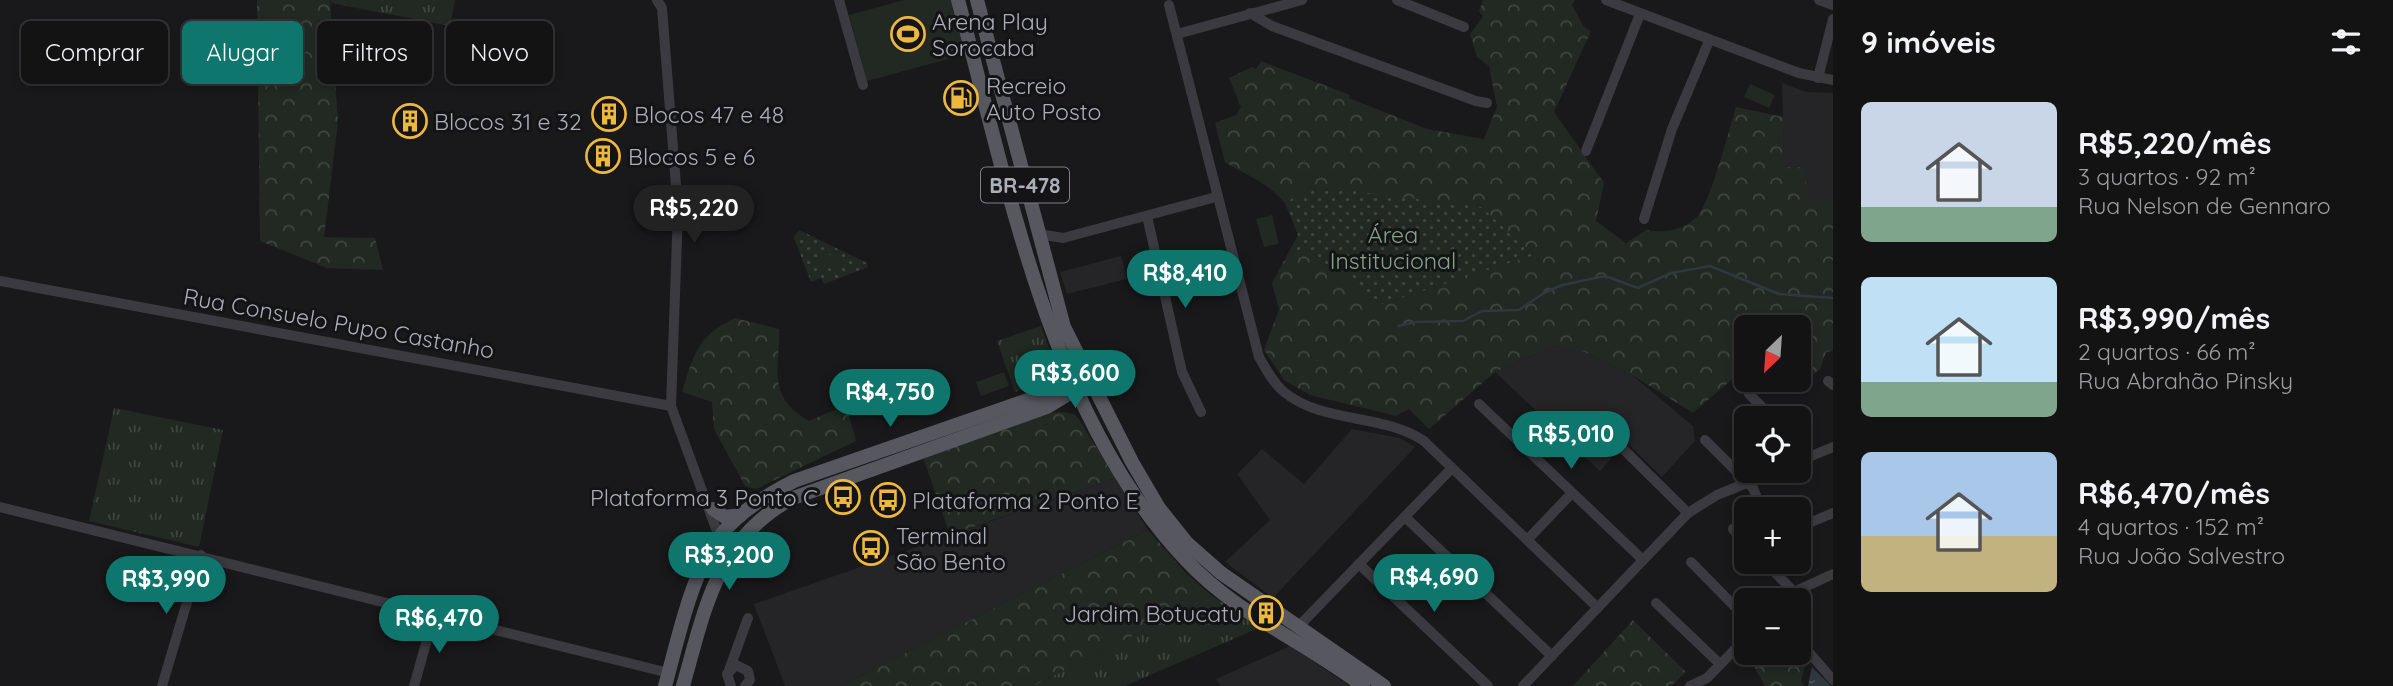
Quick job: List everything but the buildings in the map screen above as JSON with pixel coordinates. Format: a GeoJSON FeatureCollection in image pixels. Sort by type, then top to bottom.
{"type":"FeatureCollection","features":[{"type":"Feature","properties":{"kind":"main road","name":"BR-478"},"geometry":{"type":"LineString","coordinates":[[958,0],[1045,314],[1087,411],[1132,492],[1187,561],[1222,593],[1363,686]]}},
{"type":"Feature","properties":{"kind":"main road","name":"BR-478"},"geometry":{"type":"LineString","coordinates":[[976,0],[1064,327],[1145,485],[1159,508],[1187,543],[1221,573],[1384,686]]}},
{"type":"Feature","properties":{"kind":"main road"},"geometry":{"type":"LineString","coordinates":[[667,679],[696,583],[723,533],[764,496],[794,481],[1054,391],[1065,379],[1066,365]]}},
{"type":"Feature","properties":{"kind":"main road"},"geometry":{"type":"LineString","coordinates":[[722,564],[744,536],[773,509],[793,498],[1046,407],[1076,386],[1083,366]]}},
{"type":"Feature","properties":{"kind":"main road"},"geometry":{"type":"LineString","coordinates":[[1046,407],[1075,406],[1087,411]]}},
{"type":"Feature","properties":{"kind":"main road"},"geometry":{"type":"LineString","coordinates":[[710,505],[725,517],[741,515]]}},
{"type":"Feature","properties":{"kind":"main road"},"geometry":{"type":"LineString","coordinates":[[683,686],[711,588],[722,564],[728,540],[723,533]]}},
{"type":"Feature","properties":{"kind":"main road"},"geometry":{"type":"LineString","coordinates":[[1298,627],[1300,640],[1314,655]]}},
{"type":"Feature","properties":{"kind":"street"},"geometry":{"type":"LineString","coordinates":[[657,0],[662,8],[678,211],[671,406],[723,533]]}},
{"type":"Feature","properties":{"kind":"street"},"geometry":{"type":"LineString","coordinates":[[839,0],[863,85]]}},
{"type":"Feature","properties":{"kind":"street"},"geometry":{"type":"LineString","coordinates":[[1177,34],[1302,0]]}},
{"type":"Feature","properties":{"kind":"street"},"geometry":{"type":"LineString","coordinates":[[1396,0],[1464,27]]}},
{"type":"Feature","properties":{"kind":"street"},"geometry":{"type":"LineString","coordinates":[[1606,0],[1709,41],[1818,78],[1833,80]]}},
{"type":"Feature","properties":{"kind":"street"},"geometry":{"type":"LineString","coordinates":[[1819,0],[1833,5]]}},
{"type":"Feature","properties":{"kind":"street"},"geometry":{"type":"LineString","coordinates":[[1169,5],[1259,357],[1283,391],[1320,410],[1410,432],[1598,608]]}},
{"type":"Feature","properties":{"kind":"street"},"geometry":{"type":"LineString","coordinates":[[1250,13],[1272,26],[1476,102],[1488,103]]}},
{"type":"Feature","properties":{"kind":"street"},"geometry":{"type":"LineString","coordinates":[[1586,150],[1640,14]]}},
{"type":"Feature","properties":{"kind":"street"},"geometry":{"type":"LineString","coordinates":[[1818,78],[1833,19]]}},
{"type":"Feature","properties":{"kind":"street"},"geometry":{"type":"LineString","coordinates":[[1644,219],[1672,129],[1709,41]]}},
{"type":"Feature","properties":{"kind":"street"},"geometry":{"type":"LineString","coordinates":[[1039,234],[1063,238],[1216,197]]}},
{"type":"Feature","properties":{"kind":"street"},"geometry":{"type":"LineString","coordinates":[[1147,216],[1182,372],[1201,412]]}},
{"type":"Feature","properties":{"kind":"street"},"geometry":{"type":"LineString","coordinates":[[1045,255],[1063,238]]}},
{"type":"Feature","properties":{"kind":"street","name":"Rua Consuelo Pupo Castanho"},"geometry":{"type":"LineString","coordinates":[[0,281],[671,406]]}},
{"type":"Feature","properties":{"kind":"street"},"geometry":{"type":"LineString","coordinates":[[1749,394],[1761,406]]}},
{"type":"Feature","properties":{"kind":"street"},"geometry":{"type":"LineString","coordinates":[[1479,404],[1643,560]]}},
{"type":"Feature","properties":{"kind":"street"},"geometry":{"type":"LineString","coordinates":[[1705,440],[1734,469]]}},
{"type":"Feature","properties":{"kind":"street"},"geometry":{"type":"LineString","coordinates":[[1617,443],[1688,513]]}},
{"type":"Feature","properties":{"kind":"street"},"geometry":{"type":"LineString","coordinates":[[1811,456],[1833,447]]}},
{"type":"Feature","properties":{"kind":"street"},"geometry":{"type":"LineString","coordinates":[[1298,627],[1451,469]]}},
{"type":"Feature","properties":{"kind":"street"},"geometry":{"type":"LineString","coordinates":[[1523,686],[1688,513],[1717,495],[1748,483],[1755,497]]}},
{"type":"Feature","properties":{"kind":"street"},"geometry":{"type":"LineString","coordinates":[[1527,540],[1572,493]]}},
{"type":"Feature","properties":{"kind":"street"},"geometry":{"type":"LineString","coordinates":[[0,507],[434,615],[667,679]]}},
{"type":"Feature","properties":{"kind":"street"},"geometry":{"type":"LineString","coordinates":[[1811,522],[1833,513]]}},
{"type":"Feature","properties":{"kind":"street"},"geometry":{"type":"LineString","coordinates":[[1405,517],[1552,656]]}},
{"type":"Feature","properties":{"kind":"street"},"geometry":{"type":"LineString","coordinates":[[162,686],[201,555]]}},
{"type":"Feature","properties":{"kind":"street"},"geometry":{"type":"LineString","coordinates":[[1692,562],[1734,606]]}},
{"type":"Feature","properties":{"kind":"street"},"geometry":{"type":"LineString","coordinates":[[1359,564],[1488,686]]}},
{"type":"Feature","properties":{"kind":"street"},"geometry":{"type":"LineString","coordinates":[[1777,574],[1790,588]]}},
{"type":"Feature","properties":{"kind":"street"},"geometry":{"type":"LineString","coordinates":[[1803,588],[1833,574]]}},
{"type":"Feature","properties":{"kind":"street"},"geometry":{"type":"LineString","coordinates":[[1657,603],[1720,664]]}},
{"type":"Feature","properties":{"kind":"street"},"geometry":{"type":"LineString","coordinates":[[414,686],[434,615]]}},
{"type":"Feature","properties":{"kind":"street"},"geometry":{"type":"LineString","coordinates":[[724,686],[748,618]]}},
{"type":"Feature","properties":{"kind":"street"},"geometry":{"type":"LineString","coordinates":[[740,635],[740,650],[749,679]]}},
{"type":"Feature","properties":{"kind":"street"},"geometry":{"type":"LineString","coordinates":[[1690,686],[1707,678],[1734,650]]}},
{"type":"Feature","properties":{"kind":"street"},"geometry":{"type":"LineString","coordinates":[[1811,655],[1833,680]]}},
{"type":"Feature","properties":{"kind":"street"},"geometry":{"type":"LineString","coordinates":[[728,672],[741,665],[749,679]]}},
{"type":"Feature","properties":{"kind":"street"},"geometry":{"type":"LineString","coordinates":[[728,672],[731,686]]}},
{"type":"Feature","properties":{"kind":"shaded area"},"geometry":{"type":"Polygon","coordinates":[[[1782,83],[1806,92],[1833,93],[1833,201],[1807,201],[1784,167],[1782,83]]]}},
{"type":"Feature","properties":{"kind":"shaded area"},"geometry":{"type":"Polygon","coordinates":[[[1121,256],[1127,279],[1067,294],[1060,272],[1121,256]]]}},
{"type":"Feature","properties":{"kind":"shaded area"},"geometry":{"type":"Polygon","coordinates":[[[1554,346],[1585,352],[1632,375],[1693,426],[1695,441],[1662,477],[1619,435],[1611,444],[1617,452],[1600,471],[1495,372],[1554,346]]]}},
{"type":"Feature","properties":{"kind":"shaded area"},"geometry":{"type":"Polygon","coordinates":[[[1352,429],[1400,438],[1415,447],[1273,598],[1225,562],[1270,520],[1237,474],[1262,449],[1304,484],[1352,429]]]}},
{"type":"Feature","properties":{"kind":"shaded area"},"geometry":{"type":"Polygon","coordinates":[[[1115,478],[1148,530],[841,686],[785,686],[754,604],[1115,478]]]}},
{"type":"Feature","properties":{"kind":"shaded area"},"geometry":{"type":"Polygon","coordinates":[[[1290,646],[1350,686],[1221,686],[1216,679],[1290,646]]]}},
{"type":"Feature","properties":{"kind":"green space"},"geometry":{"type":"Polygon","coordinates":[[[257,0],[330,0],[331,21],[317,21],[317,84],[336,84],[338,122],[324,237],[375,238],[383,270],[327,268],[260,241],[258,84],[303,84],[303,21],[257,21],[257,0]]]}},
{"type":"Feature","properties":{"kind":"green space"},"geometry":{"type":"Polygon","coordinates":[[[331,0],[455,0],[451,21],[446,21],[446,25],[331,3],[331,0]]]}},
{"type":"Feature","properties":{"kind":"green space","name":"Arena Play Sorocaba"},"geometry":{"type":"Polygon","coordinates":[[[904,0],[953,0],[967,54],[867,81],[849,15],[904,0]]]}},
{"type":"Feature","properties":{"kind":"green space"},"geometry":{"type":"Polygon","coordinates":[[[1483,0],[1575,0],[1572,5],[1584,27],[1591,31],[1554,112],[1604,183],[1596,221],[1626,243],[1646,230],[1673,230],[1697,217],[1714,181],[1736,107],[1783,117],[1784,167],[1805,167],[1807,201],[1833,201],[1833,351],[1826,352],[1820,369],[1811,376],[1811,315],[1734,315],[1734,377],[1693,413],[1632,375],[1585,352],[1554,346],[1495,372],[1429,429],[1409,409],[1396,416],[1310,395],[1284,380],[1264,350],[1279,309],[1272,283],[1291,252],[1307,250],[1382,304],[1533,254],[1313,186],[1285,203],[1264,184],[1225,162],[1215,123],[1236,115],[1241,107],[1229,78],[1252,67],[1256,69],[1261,61],[1350,95],[1349,98],[1427,129],[1484,139],[1497,107],[1489,66],[1477,57],[1470,34],[1483,17],[1479,11],[1483,0]]]}},
{"type":"Feature","properties":{"kind":"green space"},"geometry":{"type":"Polygon","coordinates":[[[1750,84],[1775,95],[1769,108],[1744,97],[1750,84]]]}},
{"type":"Feature","properties":{"kind":"green space","name":"Área Institucional"},"geometry":{"type":"Polygon","coordinates":[[[1312,186],[1481,207],[1534,255],[1382,304],[1307,250],[1291,252],[1272,283],[1298,235],[1285,203],[1312,186]]]}},
{"type":"Feature","properties":{"kind":"green space"},"geometry":{"type":"Polygon","coordinates":[[[1272,215],[1279,244],[1264,247],[1256,219],[1272,215]]]}},
{"type":"Feature","properties":{"kind":"green space"},"geometry":{"type":"Polygon","coordinates":[[[799,230],[867,263],[868,267],[824,284],[821,278],[811,282],[794,238],[799,230]]]}},
{"type":"Feature","properties":{"kind":"green space"},"geometry":{"type":"Polygon","coordinates":[[[821,250],[843,262],[837,272],[815,261],[821,250]]]}},
{"type":"Feature","properties":{"kind":"green space"},"geometry":{"type":"Polygon","coordinates":[[[735,318],[779,329],[778,381],[786,402],[809,421],[846,405],[856,441],[756,489],[745,486],[714,429],[712,402],[682,392],[694,357],[705,339],[735,318]]]}},
{"type":"Feature","properties":{"kind":"green space"},"geometry":{"type":"Polygon","coordinates":[[[1041,326],[1058,373],[1057,378],[1015,392],[997,341],[1041,326]]]}},
{"type":"Feature","properties":{"kind":"green space"},"geometry":{"type":"Polygon","coordinates":[[[1004,372],[1009,386],[981,396],[976,382],[1004,372]]]}},
{"type":"Feature","properties":{"kind":"green space"},"geometry":{"type":"Polygon","coordinates":[[[114,408],[223,430],[199,547],[89,521],[114,408]]]}},
{"type":"Feature","properties":{"kind":"green space"},"geometry":{"type":"Polygon","coordinates":[[[1050,413],[1074,414],[1079,419],[1115,478],[950,535],[923,457],[1050,413]]]}},
{"type":"Feature","properties":{"kind":"green space"},"geometry":{"type":"Polygon","coordinates":[[[1148,530],[1186,573],[1212,596],[1033,686],[841,686],[1148,530]]]}},
{"type":"Feature","properties":{"kind":"green space"},"geometry":{"type":"Polygon","coordinates":[[[1212,596],[1261,627],[1125,686],[1033,686],[1212,596]]]}},
{"type":"Feature","properties":{"kind":"green space"},"geometry":{"type":"Polygon","coordinates":[[[1633,620],[1686,672],[1671,686],[1573,686],[1633,620]]]}},
{"type":"Feature","properties":{"kind":"green space"},"geometry":{"type":"Polygon","coordinates":[[[1753,665],[1805,665],[1801,681],[1804,686],[1765,686],[1753,665]]]}},
{"type":"Feature","properties":{"kind":"water"},"geometry":{"type":"Polygon","coordinates":[[[1812,667],[1831,686],[1808,686],[1812,667]]]}},
{"type":"Feature","properties":{"kind":"waterway"},"geometry":{"type":"LineString","coordinates":[[1398,326],[1416,322],[1463,321],[1482,311],[1519,310],[1544,293],[1562,285],[1605,276],[1638,288],[1671,273],[1710,266],[1779,294],[1833,298]]}},
{"type":"Feature","properties":{"kind":"place","name":"Arena Play Sorocaba"},"geometry":{"type":"Point","coordinates":[908,34]}},
{"type":"Feature","properties":{"kind":"place","name":"Recreio Auto Posto"},"geometry":{"type":"Point","coordinates":[961,98]}},
{"type":"Feature","properties":{"kind":"place","name":"Blocos 47 e 48"},"geometry":{"type":"Point","coordinates":[609,114]}},
{"type":"Feature","properties":{"kind":"place","name":"Blocos 31 e 32"},"geometry":{"type":"Point","coordinates":[410,121]}},
{"type":"Feature","properties":{"kind":"place","name":"Blocos 5 e 6"},"geometry":{"type":"Point","coordinates":[603,156]}},
{"type":"Feature","properties":{"kind":"place","name":"Plataforma 3 Ponto C"},"geometry":{"type":"Point","coordinates":[843,497]}},
{"type":"Feature","properties":{"kind":"place","name":"Plataforma 2 Ponto E"},"geometry":{"type":"Point","coordinates":[888,500]}},
{"type":"Feature","properties":{"kind":"place","name":"Terminal São Bento"},"geometry":{"type":"Point","coordinates":[871,548]}},
{"type":"Feature","properties":{"kind":"place","name":"Jardim Botucatu"},"geometry":{"type":"Point","coordinates":[1266,613]}}]}
